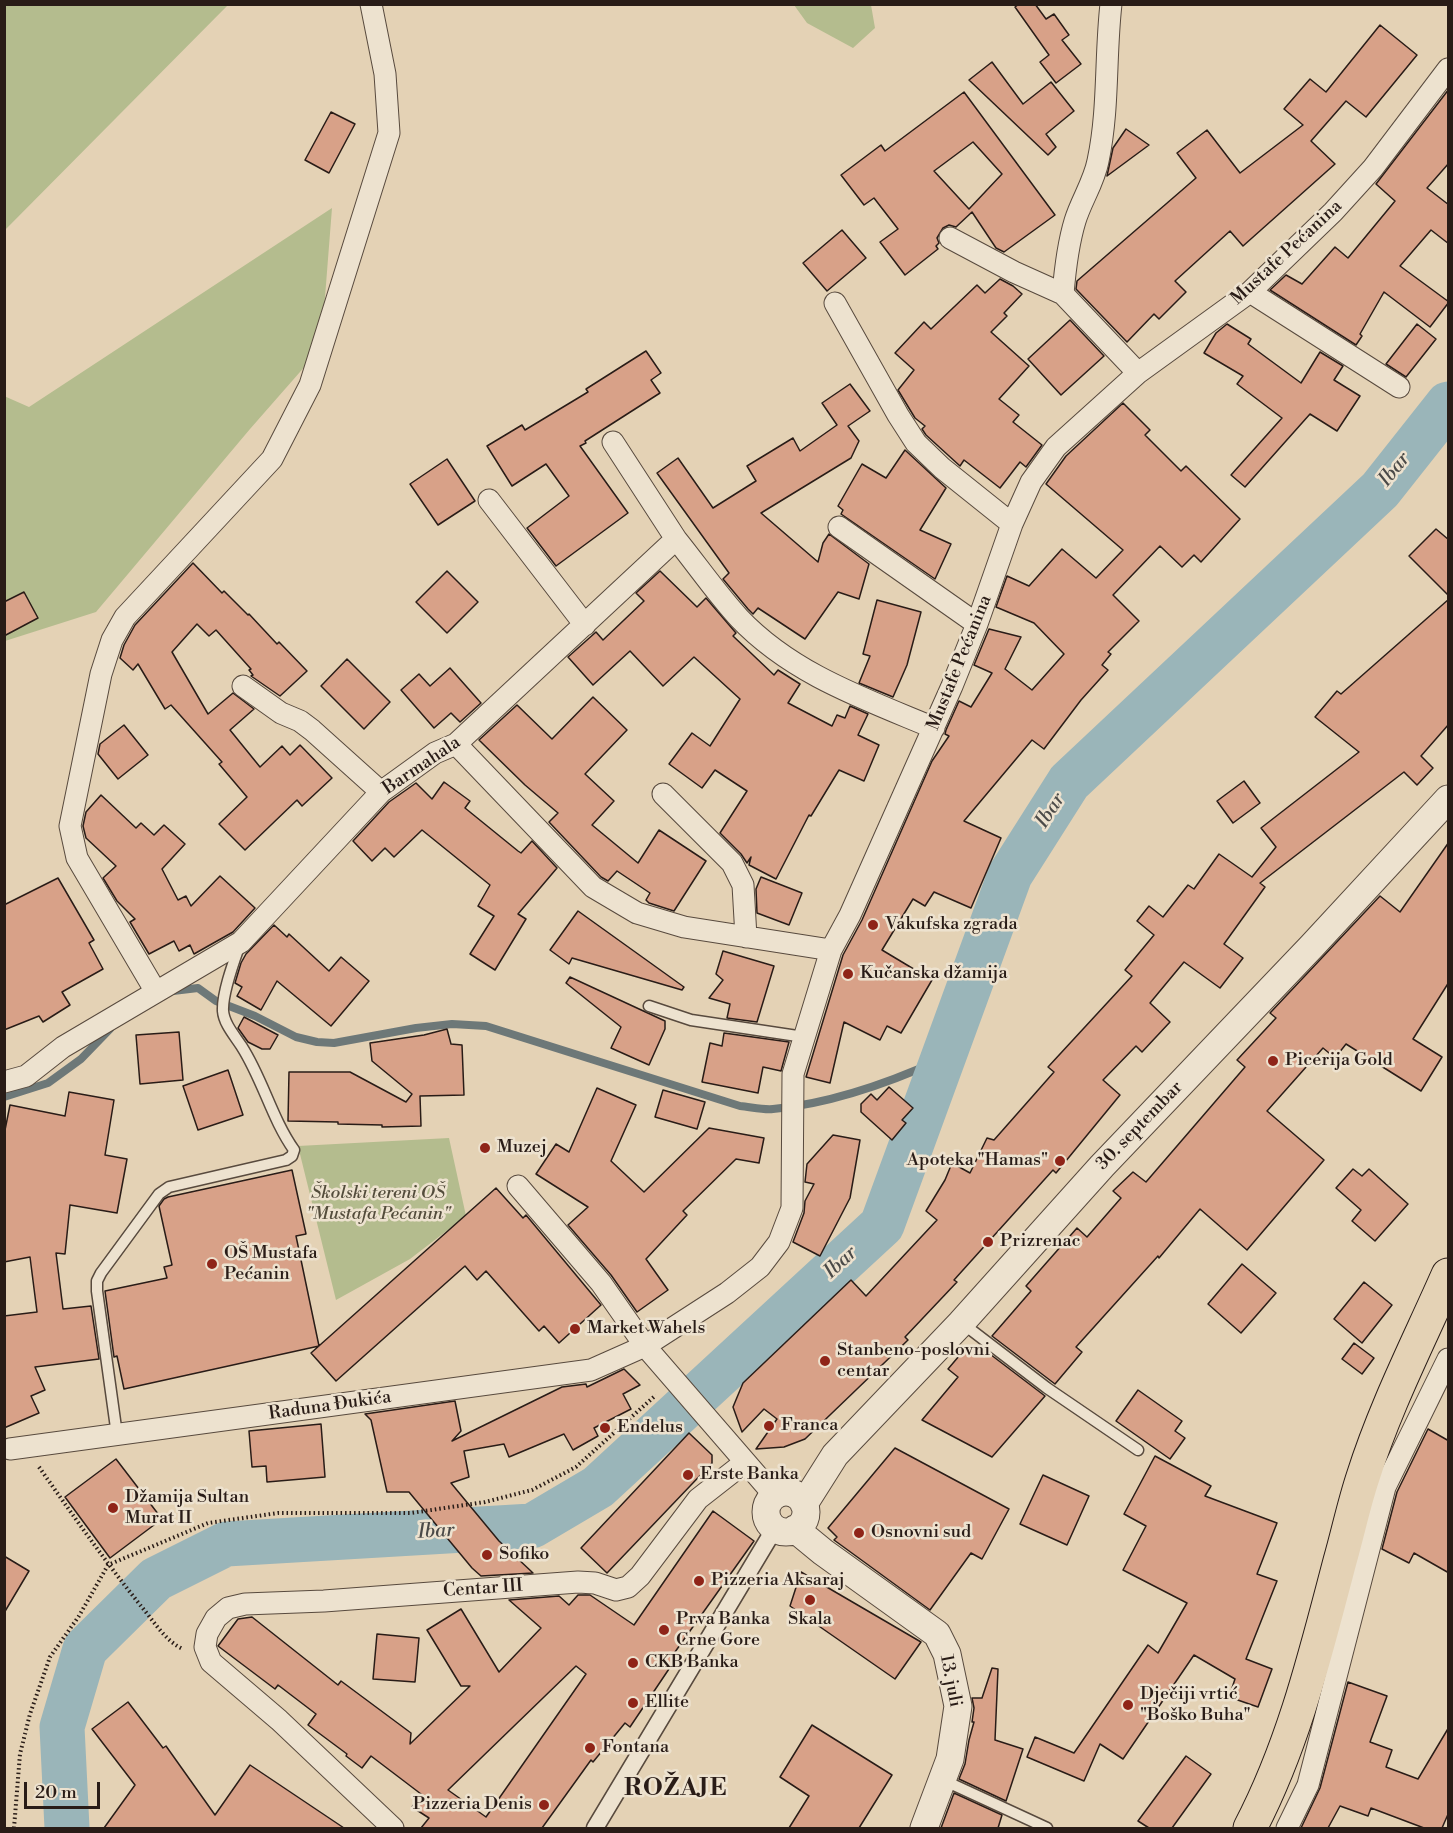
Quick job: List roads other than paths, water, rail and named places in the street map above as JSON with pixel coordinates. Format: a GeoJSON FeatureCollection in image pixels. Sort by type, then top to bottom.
{"type":"FeatureCollection","features":[{"type":"Feature","properties":{"kind":"main road"},"geometry":{"type":"LineString","coordinates":[[1250,1828],[1269,1792],[1287,1748],[1321,1633],[1362,1478],[1372,1450],[1449,1275]]}},
{"type":"Feature","properties":{"kind":"street"},"geometry":{"type":"LineString","coordinates":[[156,992],[76,858],[71,840],[70,826],[101,674],[112,640],[125,617],[272,459],[310,385],[389,133],[385,74],[371,4]]}},
{"type":"Feature","properties":{"kind":"street"},"geometry":{"type":"LineString","coordinates":[[1063,294],[1064,272],[1075,222],[1098,163],[1107,103],[1107,39],[1111,4]]}},
{"type":"Feature","properties":{"kind":"street","name":"Mustafe Pećanina"},"geometry":{"type":"LineString","coordinates":[[652,1354],[760,1267],[780,1242],[792,1208],[793,1074],[831,950],[850,915],[934,728],[977,624],[1012,524],[1031,482],[1056,447],[1138,373],[1250,292],[1333,212],[1373,168],[1449,69]]}},
{"type":"Feature","properties":{"kind":"street"},"geometry":{"type":"LineString","coordinates":[[950,238],[1014,272],[1063,294],[1138,373]]}},
{"type":"Feature","properties":{"kind":"street"},"geometry":{"type":"LineString","coordinates":[[1250,292],[1399,387]]}},
{"type":"Feature","properties":{"kind":"street"},"geometry":{"type":"LineString","coordinates":[[835,303],[898,415],[916,442],[942,468],[1012,524]]}},
{"type":"Feature","properties":{"kind":"street"},"geometry":{"type":"LineString","coordinates":[[613,442],[676,539],[740,618],[781,654],[827,683],[934,728]]}},
{"type":"Feature","properties":{"kind":"street"},"geometry":{"type":"LineString","coordinates":[[489,500],[585,625]]}},
{"type":"Feature","properties":{"kind":"street"},"geometry":{"type":"LineString","coordinates":[[839,527],[977,624]]}},
{"type":"Feature","properties":{"kind":"street","name":"Barmahala"},"geometry":{"type":"LineString","coordinates":[[4,1082],[26,1076],[63,1047],[241,942],[381,792],[425,759],[456,744],[676,539]]}},
{"type":"Feature","properties":{"kind":"street"},"geometry":{"type":"LineString","coordinates":[[243,686],[281,713],[312,730],[381,792]]}},
{"type":"Feature","properties":{"kind":"street"},"geometry":{"type":"LineString","coordinates":[[456,744],[593,888],[637,914],[684,927],[831,950]]}},
{"type":"Feature","properties":{"kind":"street"},"geometry":{"type":"LineString","coordinates":[[663,794],[732,863],[743,885],[746,937]]}},
{"type":"Feature","properties":{"kind":"street","name":"30. septembar"},"geometry":{"type":"LineString","coordinates":[[787,1497],[835,1455],[962,1323],[1102,1166],[1304,955],[1449,799]]}},
{"type":"Feature","properties":{"kind":"street"},"geometry":{"type":"LineString","coordinates":[[518,1186],[602,1283],[652,1354],[744,1462],[806,1513],[803,1523],[785,1529],[594,1828]]}},
{"type":"Feature","properties":{"kind":"street","name":"Raduna Ðukića"},"geometry":{"type":"LineString","coordinates":[[11,1448],[591,1370],[652,1354]]}},
{"type":"Feature","properties":{"kind":"street"},"geometry":{"type":"LineString","coordinates":[[1287,1828],[1308,1785],[1385,1487],[1449,1359]]}},
{"type":"Feature","properties":{"kind":"street","name":"Centar III"},"geometry":{"type":"LineString","coordinates":[[393,1828],[279,1720],[211,1662],[205,1647],[207,1634],[216,1618],[228,1608],[245,1604],[324,1601],[578,1582],[595,1583],[616,1590],[628,1587],[640,1576],[698,1499],[744,1462]]}},
{"type":"Feature","properties":{"kind":"street"},"geometry":{"type":"LineString","coordinates":[[785,1529],[767,1519],[767,1506],[787,1497]]}},
{"type":"Feature","properties":{"kind":"street","name":"13. juli"},"geometry":{"type":"LineString","coordinates":[[785,1529],[823,1552],[937,1634],[947,1654],[958,1706],[950,1759],[924,1828]]}},
{"type":"Feature","properties":{"kind":"lane"},"geometry":{"type":"LineString","coordinates":[[117,1435],[97,1291],[97,1281],[101,1273],[159,1194],[169,1187],[286,1160],[292,1156],[294,1150],[284,1137],[265,1090],[244,1050],[225,1022],[223,1010],[229,974],[241,942]]}},
{"type":"Feature","properties":{"kind":"lane"},"geometry":{"type":"LineString","coordinates":[[649,1006],[691,1020],[804,1037]]}},
{"type":"Feature","properties":{"kind":"lane"},"geometry":{"type":"LineString","coordinates":[[962,1323],[1047,1388],[1138,1450]]}},
{"type":"Feature","properties":{"kind":"lane"},"geometry":{"type":"LineString","coordinates":[[942,1779],[1047,1828]]}},
{"type":"Feature","properties":{"kind":"waterway","name":"Ibar"},"geometry":{"type":"LineString","coordinates":[[67,1828],[62,1727],[85,1649],[156,1579],[226,1544],[532,1526],[598,1487],[882,1225],[1010,875],[1069,782],[1380,490],[1448,404]]}},
{"type":"Feature","properties":{"kind":"waterway"},"geometry":{"type":"LineString","coordinates":[[173,991],[198,988],[216,1001],[255,1016],[296,1037],[317,1042],[334,1043],[452,1024],[486,1026],[740,1106],[761,1109],[794,1106],[838,1097],[881,1084],[942,1059]]}},
{"type":"Feature","properties":{"kind":"waterway"},"geometry":{"type":"LineString","coordinates":[[4,1097],[48,1083],[81,1059],[110,1029]]}},
{"type":"Feature","properties":{"kind":"place","name":"Vakufska zgrada"},"geometry":{"type":"Point","coordinates":[873,925]}},
{"type":"Feature","properties":{"kind":"place","name":"Kučanska džamija"},"geometry":{"type":"Point","coordinates":[848,974]}},
{"type":"Feature","properties":{"kind":"place","name":"Picerija Gold"},"geometry":{"type":"Point","coordinates":[1273,1061]}},
{"type":"Feature","properties":{"kind":"place","name":"Muzej"},"geometry":{"type":"Point","coordinates":[485,1148]}},
{"type":"Feature","properties":{"kind":"place","name":"Apoteka \"Hamas\""},"geometry":{"type":"Point","coordinates":[1060,1161]}},
{"type":"Feature","properties":{"kind":"place","name":"Prizrenac"},"geometry":{"type":"Point","coordinates":[988,1242]}},
{"type":"Feature","properties":{"kind":"place","name":"OŠ Mustafa Pećanin"},"geometry":{"type":"Point","coordinates":[212,1264]}},
{"type":"Feature","properties":{"kind":"place","name":"Market Wahels"},"geometry":{"type":"Point","coordinates":[575,1329]}},
{"type":"Feature","properties":{"kind":"place","name":"Stanbeno-poslovni centar"},"geometry":{"type":"Point","coordinates":[825,1361]}},
{"type":"Feature","properties":{"kind":"place","name":"Franca"},"geometry":{"type":"Point","coordinates":[769,1426]}},
{"type":"Feature","properties":{"kind":"place","name":"Endelus"},"geometry":{"type":"Point","coordinates":[605,1428]}},
{"type":"Feature","properties":{"kind":"place","name":"Erste Banka"},"geometry":{"type":"Point","coordinates":[688,1475]}},
{"type":"Feature","properties":{"kind":"place","name":"Džamija Sultan Murat II"},"geometry":{"type":"Point","coordinates":[113,1508]}},
{"type":"Feature","properties":{"kind":"place","name":"Osnovni sud"},"geometry":{"type":"Point","coordinates":[859,1533]}},
{"type":"Feature","properties":{"kind":"place","name":"Sofiko"},"geometry":{"type":"Point","coordinates":[487,1555]}},
{"type":"Feature","properties":{"kind":"place","name":"Pizzeria Aksaraj"},"geometry":{"type":"Point","coordinates":[699,1581]}},
{"type":"Feature","properties":{"kind":"place","name":"Skala"},"geometry":{"type":"Point","coordinates":[810,1600]}},
{"type":"Feature","properties":{"kind":"place","name":"Prva Banka Crne Gore"},"geometry":{"type":"Point","coordinates":[664,1630]}},
{"type":"Feature","properties":{"kind":"place","name":"CKB Banka"},"geometry":{"type":"Point","coordinates":[633,1663]}},
{"type":"Feature","properties":{"kind":"place","name":"Ellite"},"geometry":{"type":"Point","coordinates":[633,1703]}},
{"type":"Feature","properties":{"kind":"place","name":"Dječiji vrtić \"Boško Buha\""},"geometry":{"type":"Point","coordinates":[1128,1705]}},
{"type":"Feature","properties":{"kind":"place","name":"Fontana"},"geometry":{"type":"Point","coordinates":[590,1748]}},
{"type":"Feature","properties":{"kind":"place","name":"Pizzeria Denis"},"geometry":{"type":"Point","coordinates":[544,1805]}},
{"type":"Feature","properties":{"kind":"district","name":"ROŽAJE"},"geometry":{"type":"Point","coordinates":[676,1789]}},
{"type":"Feature","properties":{"kind":"park label","name":"Školski tereni OŠ \"Mustafa Pećanin\""},"geometry":{"type":"Point","coordinates":[378,1204]}}]}
